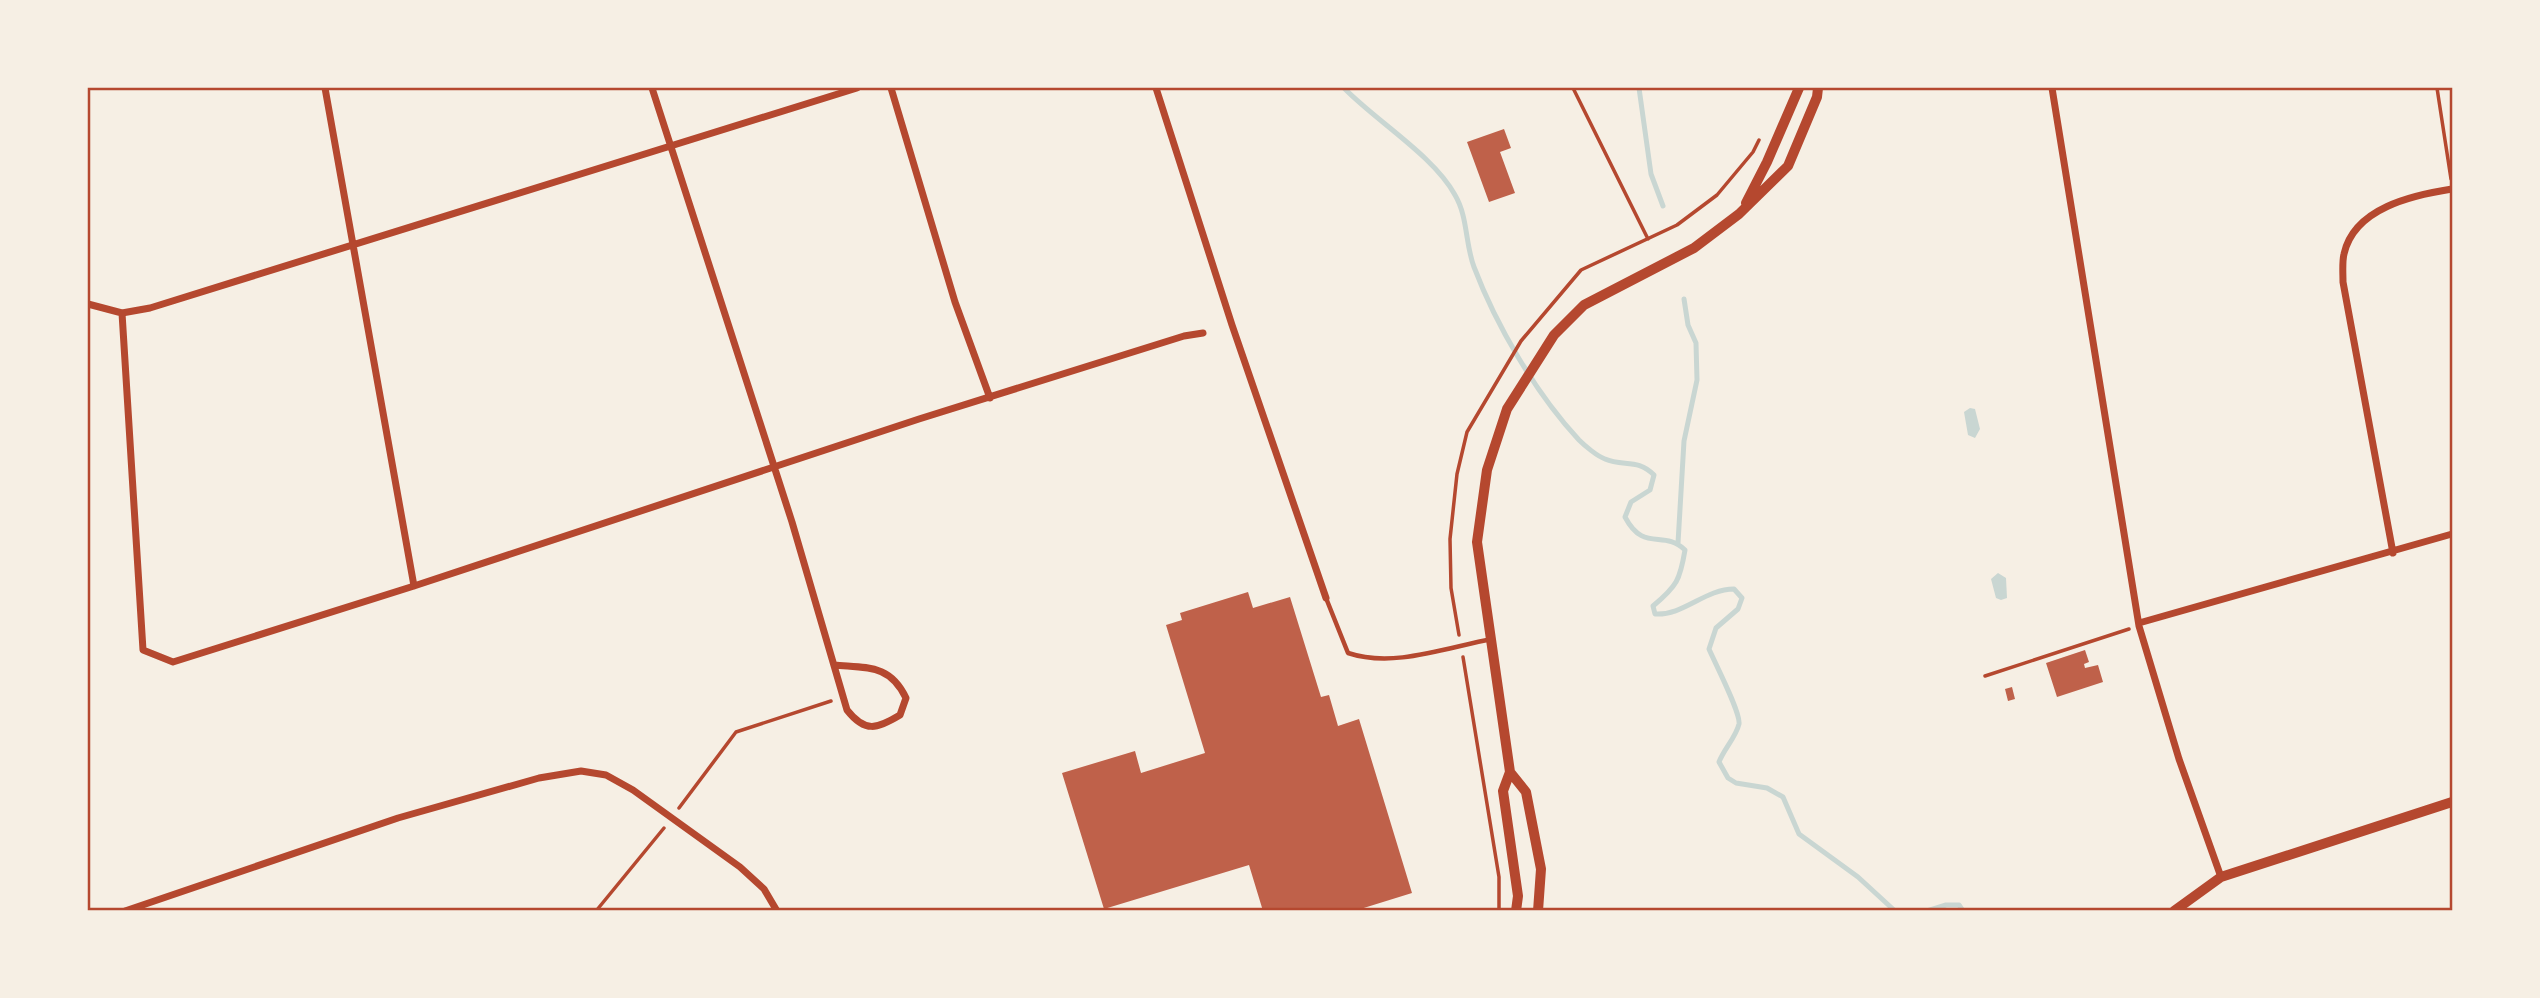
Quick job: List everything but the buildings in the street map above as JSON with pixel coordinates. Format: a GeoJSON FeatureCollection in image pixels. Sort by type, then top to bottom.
{"type":"FeatureCollection","features":[{"type":"Feature","properties":{"kind":"street"},"geometry":{"type":"LineString","coordinates":[[325,88],[414,586]]}},
{"type":"Feature","properties":{"kind":"street"},"geometry":{"type":"LineString","coordinates":[[652,88],[774,466],[847,710],[858,724],[870,727],[886,724],[900,715],[906,698],[898,682],[886,673],[834,665]]}},
{"type":"Feature","properties":{"kind":"street"},"geometry":{"type":"LineString","coordinates":[[88,304],[122,313],[150,308],[857,88]]}},
{"type":"Feature","properties":{"kind":"street"},"geometry":{"type":"LineString","coordinates":[[891,88],[955,302],[990,398]]}},
{"type":"Feature","properties":{"kind":"street"},"geometry":{"type":"LineString","coordinates":[[1156,88],[1232,325],[1326,598]]}},
{"type":"Feature","properties":{"kind":"street"},"geometry":{"type":"LineString","coordinates":[[1739,215],[1767,162],[1799,88]]}},
{"type":"Feature","properties":{"kind":"street"},"geometry":{"type":"LineString","coordinates":[[1516,911],[1518,896],[1503,791],[1510,772],[1477,541],[1487,470],[1507,409],[1554,335],[1584,304],[1693,248],[1739,215],[1788,166],[1817,97],[1818,88]]}},
{"type":"Feature","properties":{"kind":"street"},"geometry":{"type":"LineString","coordinates":[[2052,88],[2139,625],[2179,759],[2221,877]]}},
{"type":"Feature","properties":{"kind":"street"},"geometry":{"type":"LineString","coordinates":[[2393,553],[2343,282],[2344,254],[2358,226],[2375,213],[2420,194],[2452,189]]}},
{"type":"Feature","properties":{"kind":"street"},"geometry":{"type":"LineString","coordinates":[[122,313],[140,633],[143,650],[173,662],[414,586],[774,466],[1184,336],[1203,333]]}},
{"type":"Feature","properties":{"kind":"street"},"geometry":{"type":"LineString","coordinates":[[2139,625],[2452,534]]}},
{"type":"Feature","properties":{"kind":"street"},"geometry":{"type":"LineString","coordinates":[[125,911],[398,818],[539,778],[581,771],[606,775],[740,867],[764,889],[777,911]]}},
{"type":"Feature","properties":{"kind":"street"},"geometry":{"type":"LineString","coordinates":[[1510,772],[1526,792],[1541,869],[1538,911]]}},
{"type":"Feature","properties":{"kind":"street"},"geometry":{"type":"LineString","coordinates":[[2174,911],[2221,877],[2452,802]]}},
{"type":"Feature","properties":{"kind":"lane"},"geometry":{"type":"LineString","coordinates":[[1326,598],[1348,653],[1364,658],[1387,660],[1492,639]]}},
{"type":"Feature","properties":{"kind":"path"},"geometry":{"type":"LineString","coordinates":[[1573,88],[1647,239]]}},
{"type":"Feature","properties":{"kind":"path"},"geometry":{"type":"LineString","coordinates":[[2437,88],[2452,189]]}},
{"type":"Feature","properties":{"kind":"path"},"geometry":{"type":"LineString","coordinates":[[1509,362],[1521,341],[1581,270],[1677,225],[1717,195],[1753,152],[1763,131]]}},
{"type":"Feature","properties":{"kind":"path"},"geometry":{"type":"LineString","coordinates":[[1985,676],[2139,625]]}},
{"type":"Feature","properties":{"kind":"path"},"geometry":{"type":"LineString","coordinates":[[596,911],[672,819],[736,732],[844,697]]}},
{"type":"Feature","properties":{"kind":"shaded area"},"geometry":{"type":"Polygon","coordinates":[[[1970,408],[1975,409],[1980,429],[1975,438],[1968,435],[1964,412],[1970,408]]]}},
{"type":"Feature","properties":{"kind":"shaded area"},"geometry":{"type":"Polygon","coordinates":[[[1998,573],[2006,578],[2007,598],[2001,600],[1996,598],[1991,579],[1998,573]]]}},
{"type":"Feature","properties":{"kind":"waterway"},"geometry":{"type":"LineString","coordinates":[[1344,88],[1419,153],[1446,181],[1459,203],[1474,267],[1494,312],[1519,358],[1563,422],[1598,456],[1642,466],[1654,475],[1650,490],[1631,502],[1625,517],[1639,534],[1669,541],[1685,550],[1679,576],[1653,606],[1655,614],[1675,611],[1723,590],[1734,589],[1742,598],[1738,609],[1716,628],[1709,649],[1732,699],[1739,724],[1719,762],[1728,778],[1736,783],[1767,788],[1783,797],[1799,834],[1858,877],[1895,911]]}},
{"type":"Feature","properties":{"kind":"waterway"},"geometry":{"type":"LineString","coordinates":[[1639,88],[1651,174],[1663,206]]}},
{"type":"Feature","properties":{"kind":"waterway"},"geometry":{"type":"LineString","coordinates":[[1678,543],[1684,441],[1697,380],[1696,343],[1688,325],[1684,299]]}},
{"type":"Feature","properties":{"kind":"waterway"},"geometry":{"type":"LineString","coordinates":[[1927,911],[1946,905],[1959,905],[1963,911]]}}]}
